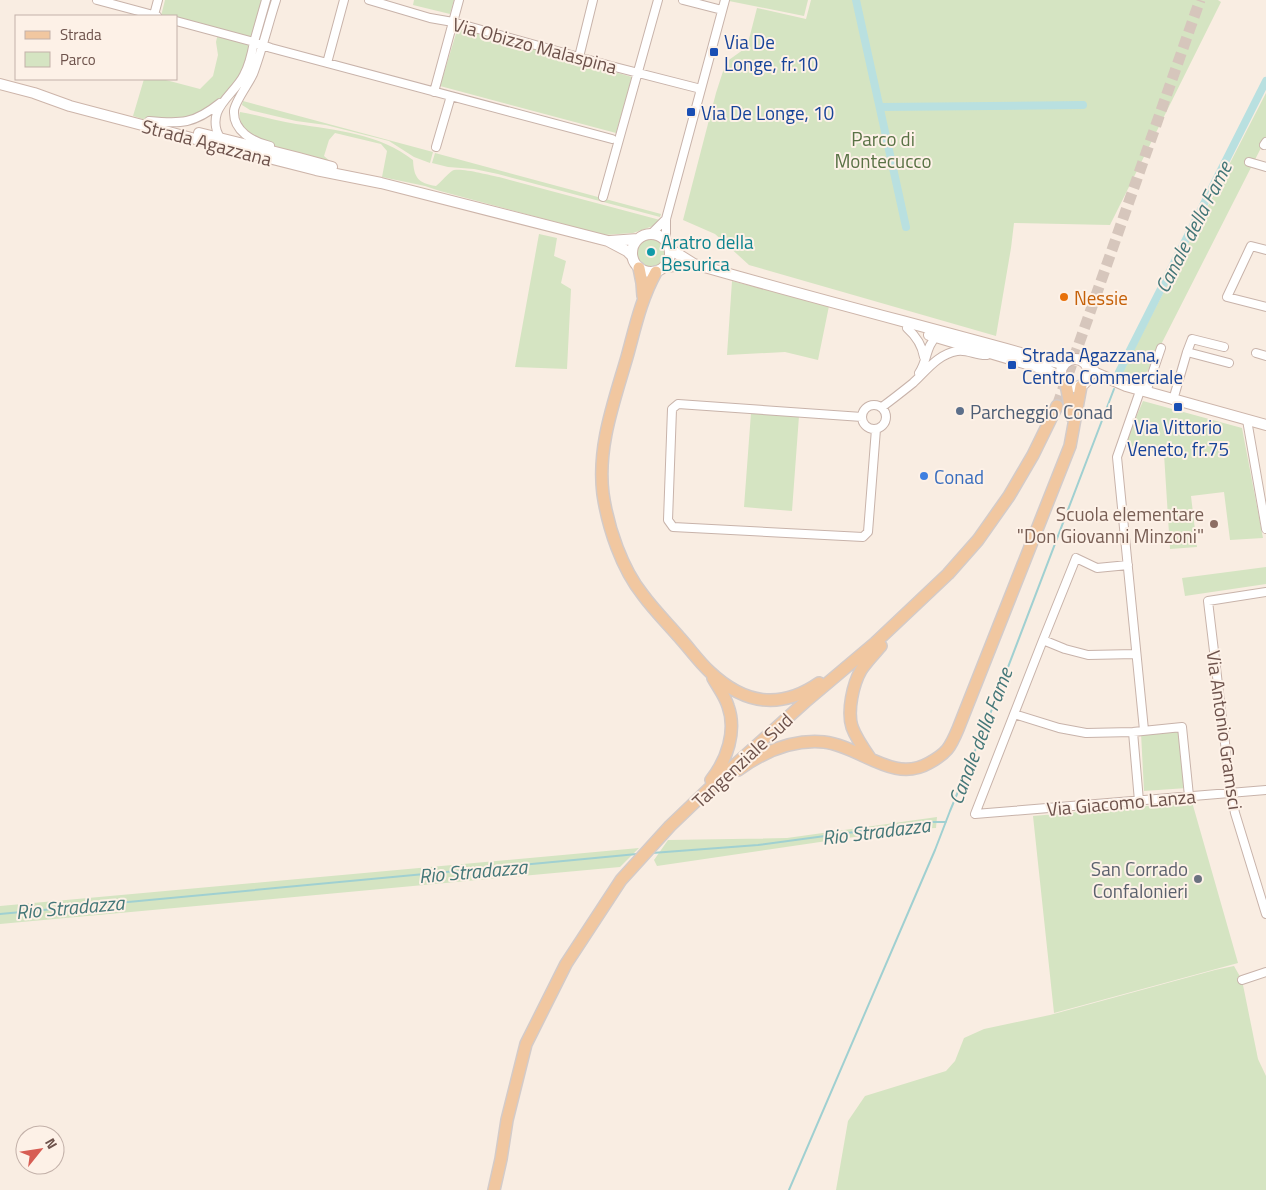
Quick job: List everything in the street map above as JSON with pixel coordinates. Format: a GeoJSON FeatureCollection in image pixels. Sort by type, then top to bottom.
{"type":"FeatureCollection","features":[{"type":"Feature","properties":{"kind":"main road","name":"Strada Agazzana"},"geometry":{"type":"LineString","coordinates":[[0,84],[299,158],[381,183],[608,241],[627,251],[632,256]]}},
{"type":"Feature","properties":{"kind":"main road","name":"Strada Agazzana"},"geometry":{"type":"LineString","coordinates":[[34,93],[79,108],[278,161],[381,183]]}},
{"type":"Feature","properties":{"kind":"main road"},"geometry":{"type":"LineString","coordinates":[[608,241],[657,234],[668,245],[694,264],[1050,361],[1068,362],[1080,360],[1105,380],[1266,425]]}},
{"type":"Feature","properties":{"kind":"main road"},"geometry":{"type":"LineString","coordinates":[[638,238],[634,244],[632,256],[639,268],[643,298]]}},
{"type":"Feature","properties":{"kind":"main road"},"geometry":{"type":"LineString","coordinates":[[668,245],[669,261],[661,269],[643,298],[605,434],[602,473],[603,495],[616,548],[625,568],[642,594],[710,672],[742,694],[758,699],[776,700],[798,696],[814,687],[870,647]]}},
{"type":"Feature","properties":{"kind":"main road"},"geometry":{"type":"LineString","coordinates":[[639,268],[650,272],[694,264]]}},
{"type":"Feature","properties":{"kind":"main road"},"geometry":{"type":"LineString","coordinates":[[862,311],[907,328],[1047,370],[1074,388],[1105,380]]}},
{"type":"Feature","properties":{"kind":"main road"},"geometry":{"type":"LineString","coordinates":[[1068,362],[1062,369],[1062,378],[1065,383],[1074,426]]}},
{"type":"Feature","properties":{"kind":"main road"},"geometry":{"type":"LineString","coordinates":[[706,792],[746,764],[768,752],[791,744],[825,742],[848,748],[883,765],[909,770],[923,767],[946,752],[958,729],[1063,466],[1070,446],[1082,386],[1089,374],[1086,365]]}},
{"type":"Feature","properties":{"kind":"main road","name":"Tangenziale Sud"},"geometry":{"type":"LineString","coordinates":[[500,1190],[507,1120],[526,1044],[566,964],[621,880],[660,837],[706,792],[805,702],[870,647],[948,574],[978,540],[1009,496],[1033,455],[1057,406]]}},
{"type":"Feature","properties":{"kind":"main road"},"geometry":{"type":"LineString","coordinates":[[870,758],[858,740],[852,725],[850,708],[853,691],[860,672],[870,658],[900,629],[930,592]]}},
{"type":"Feature","properties":{"kind":"main road"},"geometry":{"type":"LineString","coordinates":[[683,814],[714,777],[730,743],[728,705],[710,672]]}},
{"type":"Feature","properties":{"kind":"main road","name":"Tangenziale Sud"},"geometry":{"type":"LineString","coordinates":[[494,1190],[502,1159]]}},
{"type":"Feature","properties":{"kind":"street"},"geometry":{"type":"LineString","coordinates":[[97,0],[151,15]]}},
{"type":"Feature","properties":{"kind":"street"},"geometry":{"type":"LineString","coordinates":[[155,15],[158,0]]}},
{"type":"Feature","properties":{"kind":"street"},"geometry":{"type":"LineString","coordinates":[[266,0],[251,60],[238,86],[219,109],[215,122],[218,134],[226,144],[272,155],[278,161]]}},
{"type":"Feature","properties":{"kind":"street"},"geometry":{"type":"LineString","coordinates":[[262,46],[276,0]]}},
{"type":"Feature","properties":{"kind":"street"},"geometry":{"type":"LineString","coordinates":[[327,63],[344,0]]}},
{"type":"Feature","properties":{"kind":"street","name":"Via Obizzo Malaspina"},"geometry":{"type":"LineString","coordinates":[[369,0],[430,18],[453,22],[701,88]]}},
{"type":"Feature","properties":{"kind":"street"},"geometry":{"type":"LineString","coordinates":[[434,92],[459,0]]}},
{"type":"Feature","properties":{"kind":"street"},"geometry":{"type":"LineString","coordinates":[[579,57],[593,0]]}},
{"type":"Feature","properties":{"kind":"street"},"geometry":{"type":"LineString","coordinates":[[603,197],[658,0]]}},
{"type":"Feature","properties":{"kind":"street"},"geometry":{"type":"LineString","coordinates":[[683,0],[722,10]]}},
{"type":"Feature","properties":{"kind":"street"},"geometry":{"type":"LineString","coordinates":[[668,245],[666,219],[724,0]]}},
{"type":"Feature","properties":{"kind":"street"},"geometry":{"type":"LineString","coordinates":[[178,23],[612,139]]}},
{"type":"Feature","properties":{"kind":"street","name":"Strada Agazzana"},"geometry":{"type":"LineString","coordinates":[[262,46],[252,77],[234,111],[236,124],[252,140],[299,158]]}},
{"type":"Feature","properties":{"kind":"street"},"geometry":{"type":"LineString","coordinates":[[436,147],[451,96]]}},
{"type":"Feature","properties":{"kind":"street"},"geometry":{"type":"LineString","coordinates":[[149,120],[168,123],[185,122],[199,117],[228,97]]}},
{"type":"Feature","properties":{"kind":"street"},"geometry":{"type":"LineString","coordinates":[[1249,162],[1266,167]]}},
{"type":"Feature","properties":{"kind":"street"},"geometry":{"type":"LineString","coordinates":[[651,234],[666,219]]}},
{"type":"Feature","properties":{"kind":"street"},"geometry":{"type":"LineString","coordinates":[[1266,250],[1251,246],[1227,297],[1266,307]]}},
{"type":"Feature","properties":{"kind":"street"},"geometry":{"type":"LineString","coordinates":[[907,328],[918,341],[923,351],[924,362]]}},
{"type":"Feature","properties":{"kind":"street"},"geometry":{"type":"LineString","coordinates":[[912,383],[922,369],[930,344],[936,337],[941,335],[984,346],[1004,348]]}},
{"type":"Feature","properties":{"kind":"street"},"geometry":{"type":"LineString","coordinates":[[1173,400],[1192,339],[1224,347]]}},
{"type":"Feature","properties":{"kind":"street"},"geometry":{"type":"LineString","coordinates":[[1144,730],[1117,458],[1161,348]]}},
{"type":"Feature","properties":{"kind":"street"},"geometry":{"type":"LineString","coordinates":[[882,407],[912,383],[931,364],[949,353],[961,350],[981,356],[992,354]]}},
{"type":"Feature","properties":{"kind":"street"},"geometry":{"type":"LineString","coordinates":[[1187,352],[1229,363]]}},
{"type":"Feature","properties":{"kind":"street"},"geometry":{"type":"LineString","coordinates":[[1256,353],[1266,356]]}},
{"type":"Feature","properties":{"kind":"street"},"geometry":{"type":"LineString","coordinates":[[862,417],[678,404],[672,409],[668,520],[673,527],[863,537],[868,532],[876,429]]}},
{"type":"Feature","properties":{"kind":"street"},"geometry":{"type":"LineString","coordinates":[[871,405],[882,407],[886,413],[886,420],[882,426],[876,429],[868,428],[864,425],[862,417],[864,409],[871,405]]}},
{"type":"Feature","properties":{"kind":"street"},"geometry":{"type":"LineString","coordinates":[[1247,420],[1266,529]]}},
{"type":"Feature","properties":{"kind":"street"},"geometry":{"type":"LineString","coordinates":[[1128,565],[1097,568],[1076,558],[1014,714],[1058,728],[1086,733],[1182,728],[1189,796]]}},
{"type":"Feature","properties":{"kind":"street","name":"Via Antonio Gramsci"},"geometry":{"type":"LineString","coordinates":[[1266,592],[1208,601],[1231,793],[1235,813],[1266,914]]}},
{"type":"Feature","properties":{"kind":"street"},"geometry":{"type":"LineString","coordinates":[[1043,640],[1065,649],[1088,655],[1136,654]]}},
{"type":"Feature","properties":{"kind":"street","name":"Via Giacomo Lanza"},"geometry":{"type":"LineString","coordinates":[[1014,714],[975,814],[1266,790]]}},
{"type":"Feature","properties":{"kind":"street"},"geometry":{"type":"LineString","coordinates":[[1133,732],[1139,801]]}},
{"type":"Feature","properties":{"kind":"street"},"geometry":{"type":"LineString","coordinates":[[1242,980],[1266,972]]}},
{"type":"Feature","properties":{"kind":"green space"},"geometry":{"type":"Polygon","coordinates":[[[165,0],[266,0],[254,42],[238,86],[199,117],[149,121],[133,116],[144,80],[166,80],[200,89],[213,76],[218,55],[216,42],[218,33],[178,22],[178,15],[161,15],[165,0]]]}},
{"type":"Feature","properties":{"kind":"green space"},"geometry":{"type":"Polygon","coordinates":[[[414,0],[454,0],[450,14],[413,5],[414,0]]]}},
{"type":"Feature","properties":{"kind":"green space"},"geometry":{"type":"Polygon","coordinates":[[[729,0],[808,0],[804,16],[729,0]]]}},
{"type":"Feature","properties":{"kind":"green space","name":"Parco di Montecucco"},"geometry":{"type":"Polygon","coordinates":[[[811,0],[1218,0],[1221,2],[1110,225],[1014,223],[996,336],[749,265],[715,234],[683,220],[716,93],[726,62],[747,47],[757,8],[806,19],[811,0]]]}},
{"type":"Feature","properties":{"kind":"green space"},"geometry":{"type":"Polygon","coordinates":[[[458,27],[632,77],[616,133],[440,86],[458,27]]]}},
{"type":"Feature","properties":{"kind":"green space"},"geometry":{"type":"Polygon","coordinates":[[[1266,93],[1266,138],[1143,380],[1122,373],[1266,93]]]}},
{"type":"Feature","properties":{"kind":"green space"},"geometry":{"type":"Polygon","coordinates":[[[243,101],[433,152],[430,163],[414,157],[389,141],[326,125],[296,121],[250,110],[242,105],[243,101]]]}},
{"type":"Feature","properties":{"kind":"green space"},"geometry":{"type":"Polygon","coordinates":[[[240,112],[289,123],[357,134],[386,144],[413,160],[414,171],[418,179],[430,185],[436,186],[454,170],[470,171],[660,220],[653,226],[633,233],[604,235],[425,186],[382,177],[387,151],[381,144],[335,133],[329,140],[324,156],[332,163],[292,152],[260,139],[248,131],[241,122],[240,112]]]}},
{"type":"Feature","properties":{"kind":"green space"},"geometry":{"type":"Polygon","coordinates":[[[435,153],[661,214],[660,217],[498,174],[432,163],[435,153]]]}},
{"type":"Feature","properties":{"kind":"green space"},"geometry":{"type":"Polygon","coordinates":[[[539,234],[557,238],[554,256],[566,261],[561,283],[571,289],[567,369],[515,367],[539,234]]]}},
{"type":"Feature","properties":{"kind":"green space"},"geometry":{"type":"Polygon","coordinates":[[[651,238],[662,242],[666,253],[662,264],[651,268],[640,264],[636,253],[640,242],[651,238]]]}},
{"type":"Feature","properties":{"kind":"green space"},"geometry":{"type":"Polygon","coordinates":[[[732,281],[829,306],[818,360],[785,352],[727,355],[732,281]]]}},
{"type":"Feature","properties":{"kind":"green space"},"geometry":{"type":"Polygon","coordinates":[[[1143,401],[1242,428],[1263,538],[1230,540],[1224,492],[1191,496],[1197,547],[1170,549],[1164,454],[1126,445],[1143,401]]]}},
{"type":"Feature","properties":{"kind":"green space"},"geometry":{"type":"Polygon","coordinates":[[[751,413],[799,416],[792,511],[744,507],[751,413]]]}},
{"type":"Feature","properties":{"kind":"green space"},"geometry":{"type":"Polygon","coordinates":[[[1266,567],[1266,584],[1185,596],[1182,578],[1266,567]]]}},
{"type":"Feature","properties":{"kind":"green space"},"geometry":{"type":"Polygon","coordinates":[[[1180,730],[1187,788],[1144,791],[1141,733],[1180,730]]]}},
{"type":"Feature","properties":{"kind":"green space"},"geometry":{"type":"Polygon","coordinates":[[[1192,802],[1238,963],[1054,1013],[1033,816],[1192,802]]]}},
{"type":"Feature","properties":{"kind":"green space"},"geometry":{"type":"Polygon","coordinates":[[[937,817],[936,828],[909,829],[657,866],[654,860],[668,840],[787,838],[937,817]]]}},
{"type":"Feature","properties":{"kind":"green space"},"geometry":{"type":"Polygon","coordinates":[[[639,848],[620,867],[0,924],[0,906],[639,848]]]}},
{"type":"Feature","properties":{"kind":"green space"},"geometry":{"type":"Polygon","coordinates":[[[1234,966],[1242,980],[1258,1059],[1266,1076],[1266,1190],[836,1190],[848,1121],[865,1096],[946,1071],[955,1061],[964,1038],[984,1029],[1050,1015],[1234,966]]]}},
{"type":"Feature","properties":{"kind":"waterway"},"geometry":{"type":"LineString","coordinates":[[856,0],[906,227]]}},
{"type":"Feature","properties":{"kind":"waterway","name":"Canale della Fame"},"geometry":{"type":"LineString","coordinates":[[1119,372],[1266,81]]}},
{"type":"Feature","properties":{"kind":"waterway"},"geometry":{"type":"LineString","coordinates":[[880,107],[1083,105]]}},
{"type":"Feature","properties":{"kind":"waterway","name":"Canale della Fame"},"geometry":{"type":"LineString","coordinates":[[789,1190],[935,850],[989,717],[1114,389]]}},
{"type":"Feature","properties":{"kind":"waterway","name":"Rio Stradazza"},"geometry":{"type":"LineString","coordinates":[[652,853],[758,845],[929,822],[946,822]]}},
{"type":"Feature","properties":{"kind":"waterway","name":"Rio Stradazza"},"geometry":{"type":"LineString","coordinates":[[0,914],[637,854]]}},
{"type":"Feature","properties":{"kind":"tunnel"},"geometry":{"type":"LineString","coordinates":[[1057,406],[1200,0]]}},
{"type":"Feature","properties":{"kind":"place","name":"Via De Longe, fr.10"},"geometry":{"type":"Point","coordinates":[714,52]}},
{"type":"Feature","properties":{"kind":"place","name":"Via De Longe, 10"},"geometry":{"type":"Point","coordinates":[691,112]}},
{"type":"Feature","properties":{"kind":"place","name":"Aratro della Besurica"},"geometry":{"type":"Point","coordinates":[651,252]}},
{"type":"Feature","properties":{"kind":"place","name":"Nessie"},"geometry":{"type":"Point","coordinates":[1064,297]}},
{"type":"Feature","properties":{"kind":"place","name":"Strada Agazzana, Centro Commerciale"},"geometry":{"type":"Point","coordinates":[1012,365]}},
{"type":"Feature","properties":{"kind":"place","name":"Via Vittorio Veneto, fr.75"},"geometry":{"type":"Point","coordinates":[1178,407]}},
{"type":"Feature","properties":{"kind":"place","name":"Parcheggio Conad"},"geometry":{"type":"Point","coordinates":[960,411]}},
{"type":"Feature","properties":{"kind":"place","name":"Conad"},"geometry":{"type":"Point","coordinates":[924,476]}},
{"type":"Feature","properties":{"kind":"place","name":"Scuola elementare \"Don Giovanni Minzoni\""},"geometry":{"type":"Point","coordinates":[1214,524]}},
{"type":"Feature","properties":{"kind":"place","name":"San Corrado Confalonieri"},"geometry":{"type":"Point","coordinates":[1198,879]}}]}
